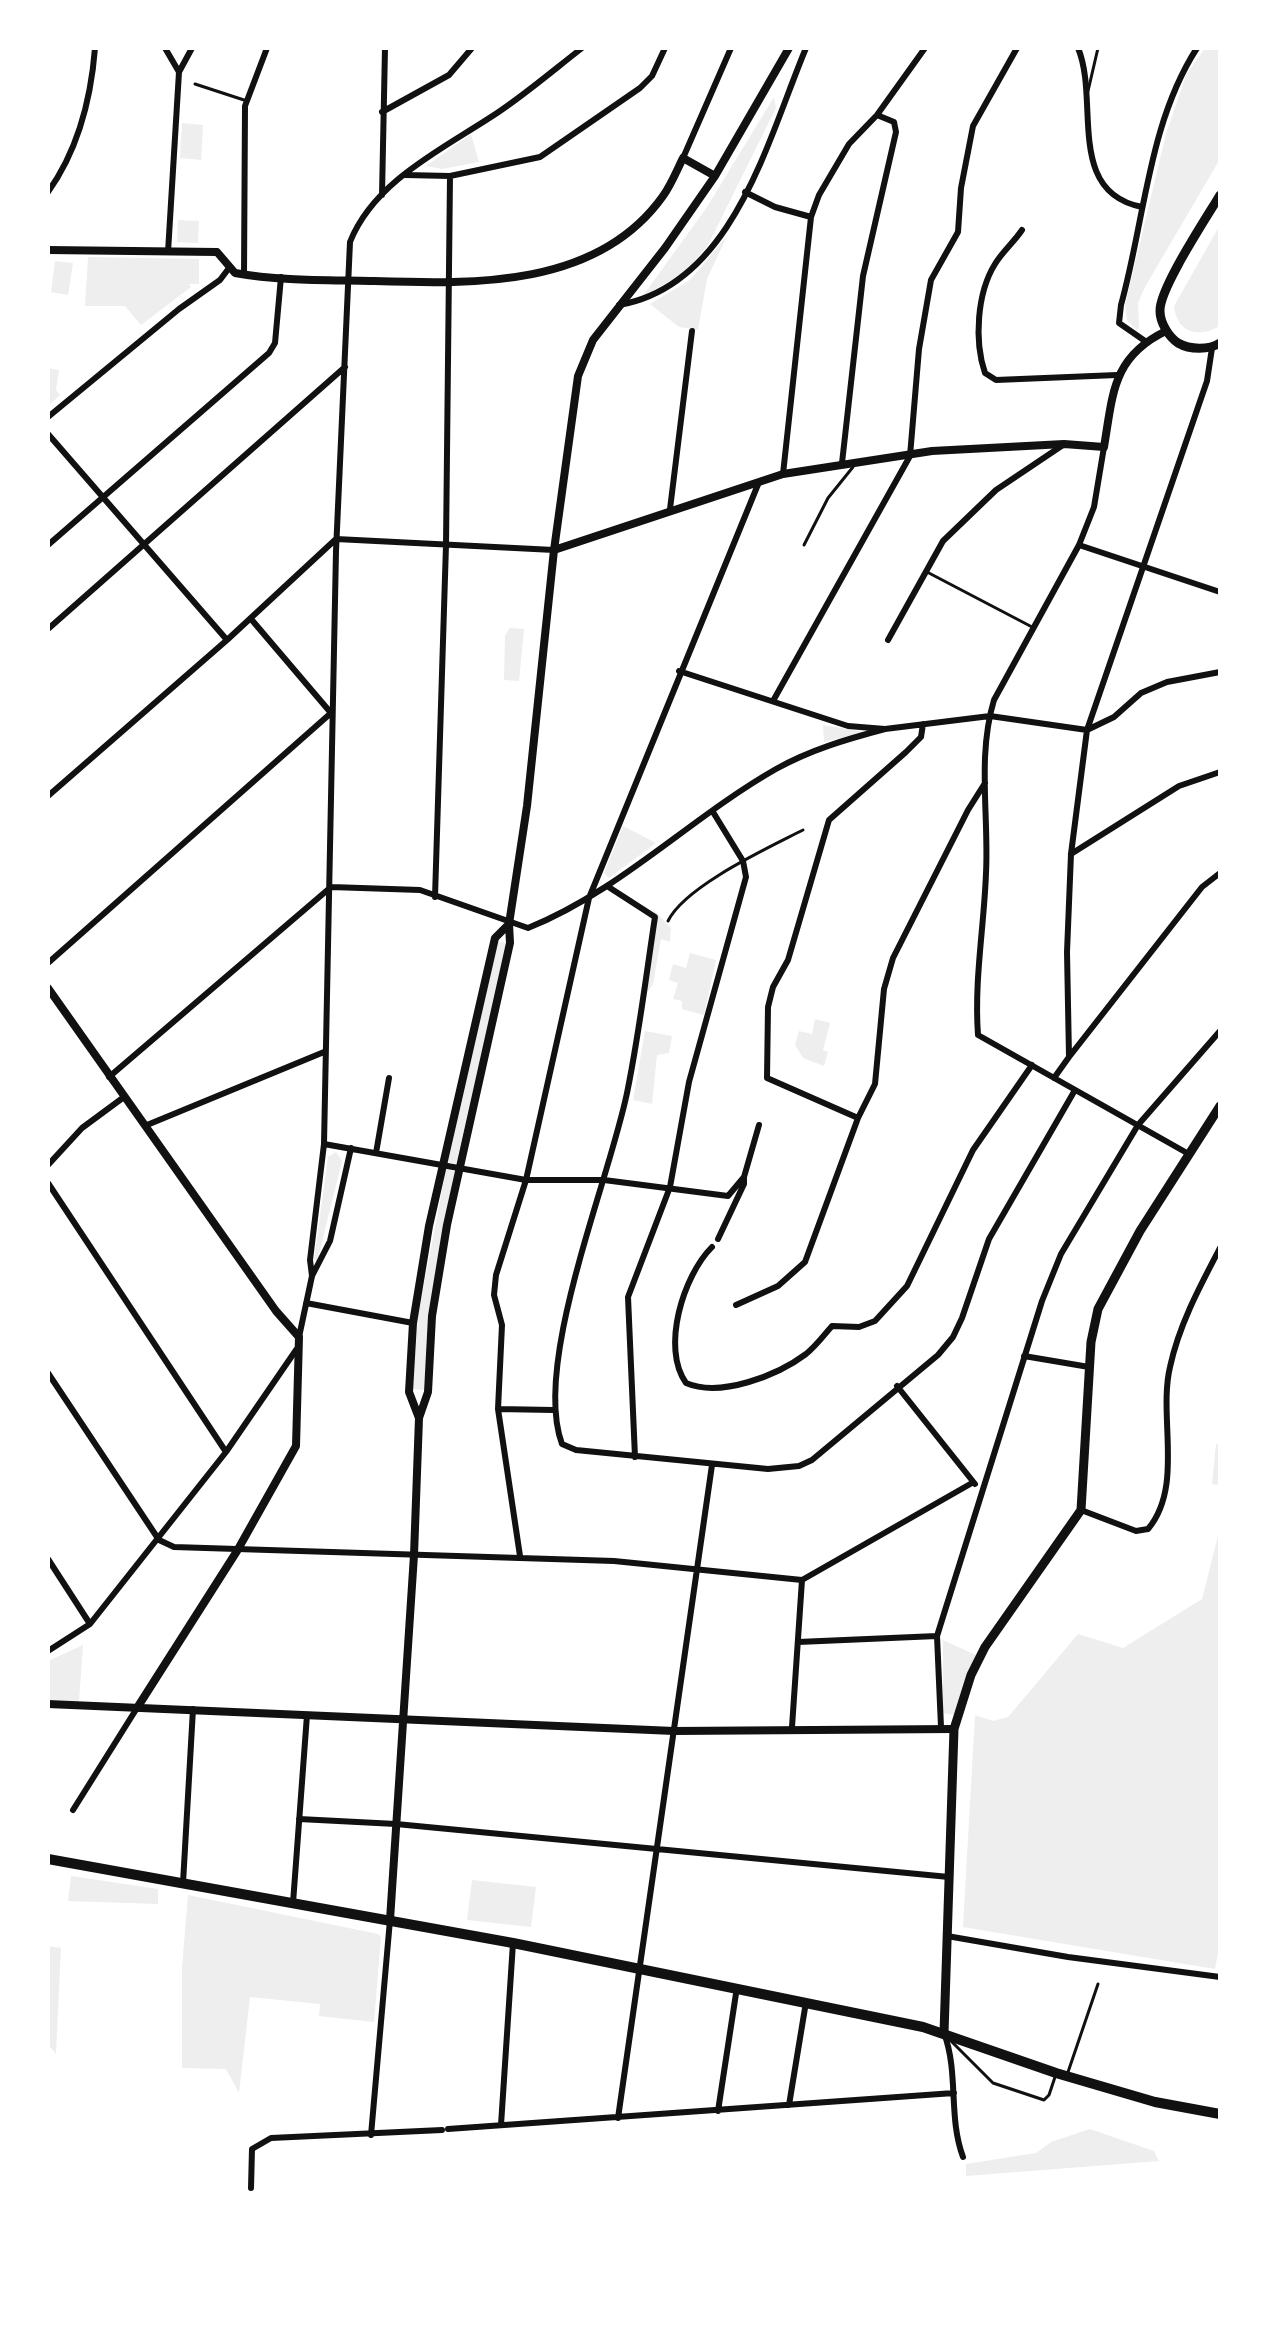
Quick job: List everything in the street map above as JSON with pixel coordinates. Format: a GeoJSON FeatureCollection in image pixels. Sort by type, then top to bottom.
{"type":"FeatureCollection","features":[{"type":"Feature","properties":{"kind":"main road"},"geometry":{"type":"LineString","coordinates":[[1216,345],[1179,344],[1166,331],[1160,312],[1164,295],[1220,195]]}},
{"type":"Feature","properties":{"kind":"main road"},"geometry":{"type":"LineString","coordinates":[[944,2033],[954,1729],[971,1675],[985,1647],[1081,1510],[1092,1328],[1106,1292],[1187,1153],[1220,1106]]}},
{"type":"Feature","properties":{"kind":"main road"},"geometry":{"type":"LineString","coordinates":[[48,1859],[513,1943],[806,2002],[944,2033],[1061,2075],[1155,2102],[1220,2114]]}},
{"type":"Feature","properties":{"kind":"street"},"geometry":{"type":"LineString","coordinates":[[48,192],[62,173],[83,119],[95,48]]}},
{"type":"Feature","properties":{"kind":"street"},"geometry":{"type":"LineString","coordinates":[[165,48],[179,72]]}},
{"type":"Feature","properties":{"kind":"street"},"geometry":{"type":"LineString","coordinates":[[168,252],[179,72],[192,48]]}},
{"type":"Feature","properties":{"kind":"street"},"geometry":{"type":"LineString","coordinates":[[244,275],[248,101],[267,48]]}},
{"type":"Feature","properties":{"kind":"street"},"geometry":{"type":"LineString","coordinates":[[382,195],[385,48]]}},
{"type":"Feature","properties":{"kind":"street"},"geometry":{"type":"LineString","coordinates":[[382,112],[449,75],[472,48]]}},
{"type":"Feature","properties":{"kind":"street"},"geometry":{"type":"LineString","coordinates":[[312,1276],[310,1260],[324,1144],[336,539],[350,242],[361,220],[382,195],[405,175],[502,110],[582,48]]}},
{"type":"Feature","properties":{"kind":"street"},"geometry":{"type":"LineString","coordinates":[[405,175],[450,176],[552,152],[640,88],[652,76],[665,48]]}},
{"type":"Feature","properties":{"kind":"street"},"geometry":{"type":"LineString","coordinates":[[48,250],[217,252],[229,268],[244,275],[347,280],[449,283],[558,271],[594,255],[644,219],[665,195],[731,48]]}},
{"type":"Feature","properties":{"kind":"street"},"geometry":{"type":"LineString","coordinates":[[371,2135],[404,1721],[419,1418],[428,1392],[432,1316],[460,1169],[510,943],[509,924],[527,806],[554,550],[578,376],[593,340],[715,176],[789,48]]}},
{"type":"Feature","properties":{"kind":"street"},"geometry":{"type":"LineString","coordinates":[[619,305],[648,300],[688,275],[715,245],[745,192],[806,48]]}},
{"type":"Feature","properties":{"kind":"street"},"geometry":{"type":"LineString","coordinates":[[783,474],[811,217],[819,195],[849,144],[877,115],[925,48]]}},
{"type":"Feature","properties":{"kind":"street"},"geometry":{"type":"LineString","coordinates":[[773,701],[910,456],[919,349],[931,280],[958,232],[961,188],[973,126],[1017,48]]}},
{"type":"Feature","properties":{"kind":"street"},"geometry":{"type":"LineString","coordinates":[[1078,48],[1087,96],[1090,160],[1095,174],[1115,193],[1142,207]]}},
{"type":"Feature","properties":{"kind":"street"},"geometry":{"type":"LineString","coordinates":[[1145,341],[1119,323],[1142,207],[1174,90],[1197,48]]}},
{"type":"Feature","properties":{"kind":"street"},"geometry":{"type":"LineString","coordinates":[[842,463],[863,276],[896,132],[894,122],[877,115]]}},
{"type":"Feature","properties":{"kind":"street"},"geometry":{"type":"LineString","coordinates":[[683,158],[715,176]]}},
{"type":"Feature","properties":{"kind":"street"},"geometry":{"type":"LineString","coordinates":[[435,897],[446,545],[450,176]]}},
{"type":"Feature","properties":{"kind":"street"},"geometry":{"type":"LineString","coordinates":[[745,192],[775,207],[811,217]]}},
{"type":"Feature","properties":{"kind":"street"},"geometry":{"type":"LineString","coordinates":[[1022,230],[997,260],[987,279],[978,333],[985,373],[996,380],[1117,375]]}},
{"type":"Feature","properties":{"kind":"street"},"geometry":{"type":"LineString","coordinates":[[48,417],[179,309],[220,280],[229,268]]}},
{"type":"Feature","properties":{"kind":"street"},"geometry":{"type":"LineString","coordinates":[[48,545],[269,353],[275,343],[281,277]]}},
{"type":"Feature","properties":{"kind":"street"},"geometry":{"type":"LineString","coordinates":[[670,509],[692,331]]}},
{"type":"Feature","properties":{"kind":"street"},"geometry":{"type":"LineString","coordinates":[[1166,331],[1145,341],[1117,375],[1094,507],[1079,545],[990,716],[985,783],[986,873],[975,996],[978,1035],[1187,1153]]}},
{"type":"Feature","properties":{"kind":"street"},"geometry":{"type":"LineString","coordinates":[[1069,1057],[1067,952],[1071,854],[1087,730],[1207,381],[1216,345]]}},
{"type":"Feature","properties":{"kind":"street"},"geometry":{"type":"LineString","coordinates":[[48,629],[345,367]]}},
{"type":"Feature","properties":{"kind":"street"},"geometry":{"type":"LineString","coordinates":[[48,434],[227,640]]}},
{"type":"Feature","properties":{"kind":"street"},"geometry":{"type":"LineString","coordinates":[[888,640],[943,541],[964,518],[1022,469],[1064,444]]}},
{"type":"Feature","properties":{"kind":"street"},"geometry":{"type":"LineString","coordinates":[[48,796],[251,619],[336,539],[554,550],[783,474],[932,451],[1064,444],[1104,447]]}},
{"type":"Feature","properties":{"kind":"street"},"geometry":{"type":"LineString","coordinates":[[520,1556],[498,1409],[502,1325],[494,1295],[496,1275],[526,1180],[589,898],[679,671],[759,482]]}},
{"type":"Feature","properties":{"kind":"street"},"geometry":{"type":"LineString","coordinates":[[1079,545],[1220,592]]}},
{"type":"Feature","properties":{"kind":"street"},"geometry":{"type":"LineString","coordinates":[[251,619],[331,713]]}},
{"type":"Feature","properties":{"kind":"street"},"geometry":{"type":"LineString","coordinates":[[679,671],[836,723],[885,729]]}},
{"type":"Feature","properties":{"kind":"street"},"geometry":{"type":"LineString","coordinates":[[109,1077],[331,887],[420,890],[509,924],[528,928],[589,898],[713,812],[801,756],[835,742],[885,729],[990,716],[1087,730],[1114,717],[1141,693],[1167,682],[1220,672]]}},
{"type":"Feature","properties":{"kind":"street"},"geometry":{"type":"LineString","coordinates":[[48,963],[331,713]]}},
{"type":"Feature","properties":{"kind":"street"},"geometry":{"type":"LineString","coordinates":[[858,1118],[767,1078],[768,1007],[795,940],[829,820],[921,737],[923,724]]}},
{"type":"Feature","properties":{"kind":"street"},"geometry":{"type":"LineString","coordinates":[[1071,854],[1179,786],[1220,772]]}},
{"type":"Feature","properties":{"kind":"street"},"geometry":{"type":"LineString","coordinates":[[736,1305],[778,1286],[805,1262],[858,1118],[875,1084],[884,989],[893,958],[985,783]]}},
{"type":"Feature","properties":{"kind":"street"},"geometry":{"type":"LineString","coordinates":[[635,1457],[628,1297],[670,1187],[689,1082],[711,1013],[719,967],[746,877],[743,861],[713,812]]}},
{"type":"Feature","properties":{"kind":"street"},"geometry":{"type":"LineString","coordinates":[[1054,1078],[1202,887],[1220,873]]}},
{"type":"Feature","properties":{"kind":"street"},"geometry":{"type":"LineString","coordinates":[[607,886],[655,917],[627,1093],[562,1331],[553,1410],[562,1444],[576,1450],[768,1469],[799,1466],[812,1460],[897,1386],[938,1355],[953,1337],[989,1239],[1075,1090]]}},
{"type":"Feature","properties":{"kind":"street"},"geometry":{"type":"LineString","coordinates":[[419,1418],[409,1392],[413,1323],[443,1165],[495,938],[509,924]]}},
{"type":"Feature","properties":{"kind":"street"},"geometry":{"type":"LineString","coordinates":[[48,988],[276,1311],[299,1337]]}},
{"type":"Feature","properties":{"kind":"street"},"geometry":{"type":"LineString","coordinates":[[941,1727],[937,1636],[1024,1356],[1061,1254],[1138,1125],[1220,1031]]}},
{"type":"Feature","properties":{"kind":"street"},"geometry":{"type":"LineString","coordinates":[[147,1125],[324,1052]]}},
{"type":"Feature","properties":{"kind":"street"},"geometry":{"type":"LineString","coordinates":[[712,1247],[698,1267],[675,1324],[675,1356],[686,1383],[700,1388],[760,1378],[808,1352],[832,1326],[859,1327],[875,1321],[907,1286],[973,1150],[1032,1065]]}},
{"type":"Feature","properties":{"kind":"street"},"geometry":{"type":"LineString","coordinates":[[376,1153],[389,1078]]}},
{"type":"Feature","properties":{"kind":"street"},"geometry":{"type":"LineString","coordinates":[[48,1165],[82,1128],[124,1097]]}},
{"type":"Feature","properties":{"kind":"street"},"geometry":{"type":"LineString","coordinates":[[718,1239],[744,1184],[759,1125]]}},
{"type":"Feature","properties":{"kind":"street"},"geometry":{"type":"LineString","coordinates":[[324,1144],[526,1180],[604,1180],[728,1196],[744,1177]]}},
{"type":"Feature","properties":{"kind":"street"},"geometry":{"type":"LineString","coordinates":[[73,1810],[237,1551],[296,1446],[299,1430],[296,1350],[312,1276],[330,1241],[351,1148]]}},
{"type":"Feature","properties":{"kind":"street"},"geometry":{"type":"LineString","coordinates":[[48,1183],[226,1452]]}},
{"type":"Feature","properties":{"kind":"street"},"geometry":{"type":"LineString","coordinates":[[1081,1510],[1136,1531],[1148,1529],[1153,1523],[1160,1507],[1167,1468],[1169,1371],[1187,1315],[1220,1248]]}},
{"type":"Feature","properties":{"kind":"street"},"geometry":{"type":"LineString","coordinates":[[306,1303],[413,1323]]}},
{"type":"Feature","properties":{"kind":"street"},"geometry":{"type":"LineString","coordinates":[[48,1651],[90,1624],[226,1452],[296,1350]]}},
{"type":"Feature","properties":{"kind":"street"},"geometry":{"type":"LineString","coordinates":[[1024,1356],[1089,1367]]}},
{"type":"Feature","properties":{"kind":"street"},"geometry":{"type":"LineString","coordinates":[[48,1373],[159,1540],[174,1547],[520,1556],[802,1580],[972,1483]]}},
{"type":"Feature","properties":{"kind":"street"},"geometry":{"type":"LineString","coordinates":[[897,1386],[972,1483],[983,1486]]}},
{"type":"Feature","properties":{"kind":"street"},"geometry":{"type":"LineString","coordinates":[[409,1392],[428,1392]]}},
{"type":"Feature","properties":{"kind":"street"},"geometry":{"type":"LineString","coordinates":[[498,1409],[553,1410]]}},
{"type":"Feature","properties":{"kind":"street"},"geometry":{"type":"LineString","coordinates":[[618,2118],[712,1465]]}},
{"type":"Feature","properties":{"kind":"street"},"geometry":{"type":"LineString","coordinates":[[48,1559],[90,1624]]}},
{"type":"Feature","properties":{"kind":"street"},"geometry":{"type":"LineString","coordinates":[[792,1727],[802,1580]]}},
{"type":"Feature","properties":{"kind":"street"},"geometry":{"type":"LineString","coordinates":[[798,1642],[937,1636]]}},
{"type":"Feature","properties":{"kind":"street"},"geometry":{"type":"LineString","coordinates":[[48,1704],[674,1731],[792,1727],[954,1729]]}},
{"type":"Feature","properties":{"kind":"street"},"geometry":{"type":"LineString","coordinates":[[183,1883],[193,1709]]}},
{"type":"Feature","properties":{"kind":"street"},"geometry":{"type":"LineString","coordinates":[[293,1903],[307,1715]]}},
{"type":"Feature","properties":{"kind":"street"},"geometry":{"type":"LineString","coordinates":[[299,1819],[396,1824],[949,1877]]}},
{"type":"Feature","properties":{"kind":"street"},"geometry":{"type":"LineString","coordinates":[[947,1936],[1220,1980]]}},
{"type":"Feature","properties":{"kind":"street"},"geometry":{"type":"LineString","coordinates":[[501,2125],[513,1943]]}},
{"type":"Feature","properties":{"kind":"street"},"geometry":{"type":"LineString","coordinates":[[718,2111],[737,1987]]}},
{"type":"Feature","properties":{"kind":"street"},"geometry":{"type":"LineString","coordinates":[[789,2105],[806,2002]]}},
{"type":"Feature","properties":{"kind":"street"},"geometry":{"type":"LineString","coordinates":[[944,2033],[950,2049],[956,2138],[963,2157]]}},
{"type":"Feature","properties":{"kind":"street"},"geometry":{"type":"LineString","coordinates":[[251,2188],[252,2149],[271,2138],[371,2135],[954,2093]]}},
{"type":"Feature","properties":{"kind":"lane"},"geometry":{"type":"LineString","coordinates":[[1087,96],[1098,48]]}},
{"type":"Feature","properties":{"kind":"lane"},"geometry":{"type":"LineString","coordinates":[[195,84],[248,101]]}},
{"type":"Feature","properties":{"kind":"lane"},"geometry":{"type":"LineString","coordinates":[[804,545],[828,498],[858,461]]}},
{"type":"Feature","properties":{"kind":"lane"},"geometry":{"type":"LineString","coordinates":[[927,572],[1034,628]]}},
{"type":"Feature","properties":{"kind":"lane"},"geometry":{"type":"LineString","coordinates":[[668,921],[686,899],[743,861],[803,830]]}},
{"type":"Feature","properties":{"kind":"lane"},"geometry":{"type":"LineString","coordinates":[[944,2033],[993,2083],[1044,2100],[1061,2075],[1098,1984]]}},
{"type":"Feature","properties":{"kind":"shaded area"},"geometry":{"type":"Polygon","coordinates":[[[1205,48],[1220,48],[1220,159],[1145,287],[1138,303],[1139,328],[1136,330],[1127,320],[1125,305],[1166,134],[1186,75],[1205,48]]]}},
{"type":"Feature","properties":{"kind":"shaded area"},"geometry":{"type":"Polygon","coordinates":[[[774,97],[776,108],[708,245],[685,272],[642,297],[707,207],[774,97]]]}},
{"type":"Feature","properties":{"kind":"shaded area"},"geometry":{"type":"Polygon","coordinates":[[[182,123],[203,125],[201,160],[180,158],[182,123]]]}},
{"type":"Feature","properties":{"kind":"shaded area"},"geometry":{"type":"Polygon","coordinates":[[[471,134],[479,162],[442,169],[426,166],[471,134]]]}},
{"type":"Feature","properties":{"kind":"shaded area"},"geometry":{"type":"Polygon","coordinates":[[[178,220],[199,221],[198,243],[177,242],[178,220]]]}},
{"type":"Feature","properties":{"kind":"shaded area"},"geometry":{"type":"Polygon","coordinates":[[[1220,225],[1220,326],[1204,332],[1190,331],[1179,322],[1174,306],[1220,225]]]}},
{"type":"Feature","properties":{"kind":"shaded area"},"geometry":{"type":"Polygon","coordinates":[[[727,236],[707,279],[698,330],[679,327],[650,304],[690,280],[727,236]]]}},
{"type":"Feature","properties":{"kind":"shaded area"},"geometry":{"type":"Polygon","coordinates":[[[88,257],[199,259],[199,284],[189,284],[191,287],[141,325],[125,306],[85,306],[88,257]]]}},
{"type":"Feature","properties":{"kind":"shaded area"},"geometry":{"type":"Polygon","coordinates":[[[55,261],[73,263],[68,295],[51,292],[55,261]]]}},
{"type":"Feature","properties":{"kind":"shaded area"},"geometry":{"type":"Polygon","coordinates":[[[48,368],[59,370],[56,390],[60,395],[48,406],[48,368]]]}},
{"type":"Feature","properties":{"kind":"shaded area"},"geometry":{"type":"Polygon","coordinates":[[[510,628],[524,629],[519,681],[504,680],[505,635],[510,628]]]}},
{"type":"Feature","properties":{"kind":"shaded area"},"geometry":{"type":"Polygon","coordinates":[[[823,725],[864,732],[824,742],[823,725]]]}},
{"type":"Feature","properties":{"kind":"shaded area"},"geometry":{"type":"Polygon","coordinates":[[[623,826],[656,843],[609,878],[604,873],[623,826]]]}},
{"type":"Feature","properties":{"kind":"shaded area"},"geometry":{"type":"Polygon","coordinates":[[[653,909],[671,928],[670,942],[661,939],[653,984],[647,993],[657,922],[653,909]]]}},
{"type":"Feature","properties":{"kind":"shaded area"},"geometry":{"type":"Polygon","coordinates":[[[498,942],[507,943],[456,1164],[448,1162],[498,942]]]}},
{"type":"Feature","properties":{"kind":"shaded area"},"geometry":{"type":"Polygon","coordinates":[[[690,953],[716,960],[704,1015],[682,1009],[682,1001],[673,999],[678,983],[669,980],[673,964],[686,968],[690,953]]]}},
{"type":"Feature","properties":{"kind":"shaded area"},"geometry":{"type":"Polygon","coordinates":[[[815,1019],[830,1023],[823,1050],[828,1052],[824,1066],[803,1058],[795,1045],[799,1031],[812,1034],[815,1019]]]}},
{"type":"Feature","properties":{"kind":"shaded area"},"geometry":{"type":"Polygon","coordinates":[[[645,1031],[672,1036],[669,1053],[657,1055],[652,1104],[633,1100],[645,1031]]]}},
{"type":"Feature","properties":{"kind":"shaded area"},"geometry":{"type":"Polygon","coordinates":[[[336,1152],[342,1161],[317,1262],[314,1260],[328,1157],[336,1152]]]}},
{"type":"Feature","properties":{"kind":"shaded area"},"geometry":{"type":"Polygon","coordinates":[[[446,1169],[455,1171],[428,1317],[424,1390],[413,1389],[418,1316],[446,1169]]]}},
{"type":"Feature","properties":{"kind":"shaded area"},"geometry":{"type":"Polygon","coordinates":[[[1216,1444],[1220,1444],[1220,1485],[1212,1484],[1216,1444]]]}},
{"type":"Feature","properties":{"kind":"shaded area"},"geometry":{"type":"Polygon","coordinates":[[[1220,1528],[1220,1943],[1215,1969],[963,1927],[975,1715],[993,1721],[1008,1717],[1078,1634],[1123,1648],[1202,1599],[1220,1528]]]}},
{"type":"Feature","properties":{"kind":"shaded area"},"geometry":{"type":"Polygon","coordinates":[[[943,1640],[976,1655],[955,1715],[943,1713],[943,1640]]]}},
{"type":"Feature","properties":{"kind":"shaded area"},"geometry":{"type":"Polygon","coordinates":[[[83,1645],[79,1701],[48,1700],[48,1661],[83,1645]]]}},
{"type":"Feature","properties":{"kind":"shaded area"},"geometry":{"type":"Polygon","coordinates":[[[71,1876],[158,1889],[158,1904],[68,1901],[71,1876]]]}},
{"type":"Feature","properties":{"kind":"shaded area"},"geometry":{"type":"Polygon","coordinates":[[[472,1880],[536,1887],[531,1927],[467,1920],[472,1880]]]}},
{"type":"Feature","properties":{"kind":"shaded area"},"geometry":{"type":"Polygon","coordinates":[[[188,1895],[378,1934],[381,1937],[374,2022],[319,2016],[320,2004],[250,1997],[239,2093],[226,2069],[182,2068],[182,1968],[188,1895]]]}},
{"type":"Feature","properties":{"kind":"shaded area"},"geometry":{"type":"Polygon","coordinates":[[[48,1946],[61,1948],[56,2054],[48,2044],[48,1946]]]}},
{"type":"Feature","properties":{"kind":"shaded area"},"geometry":{"type":"Polygon","coordinates":[[[1090,2129],[1154,2151],[1159,2161],[966,2176],[966,2164],[1036,2153],[1051,2142],[1090,2129]]]}}]}
